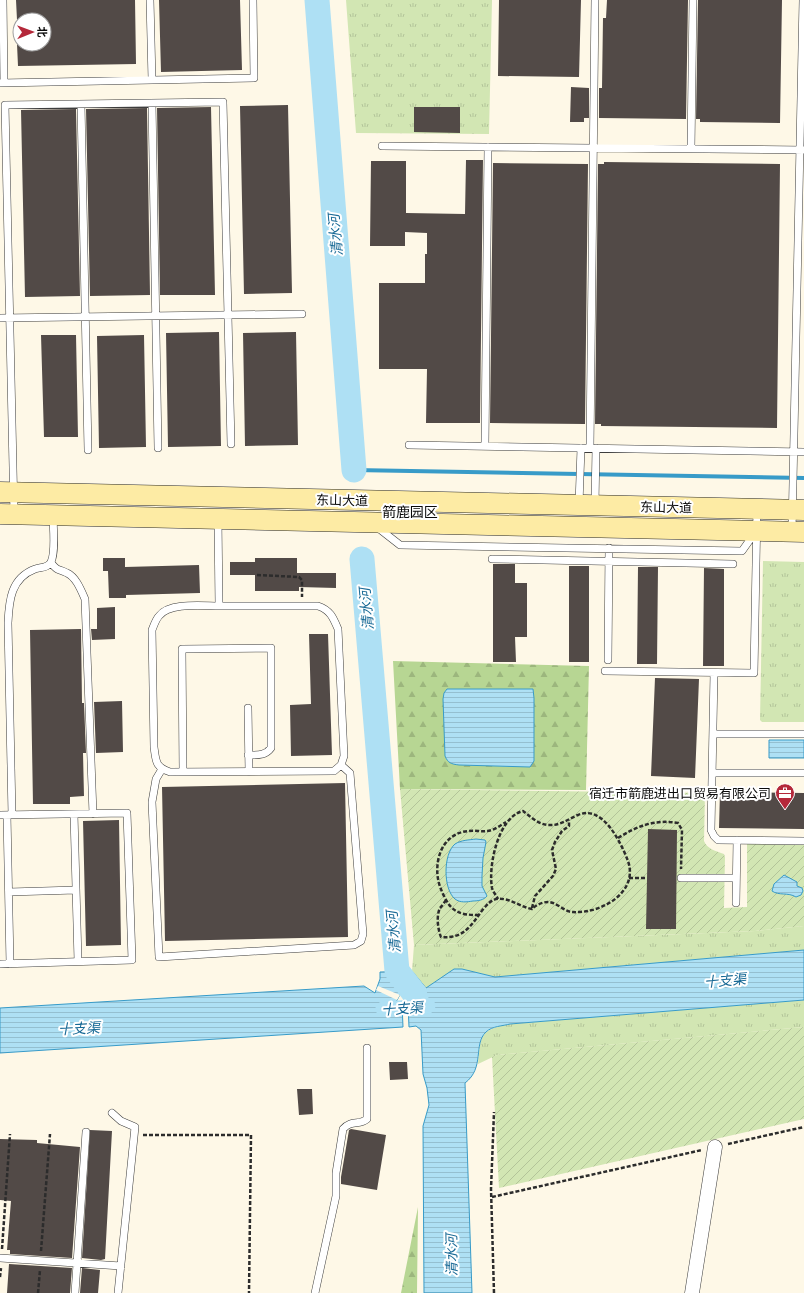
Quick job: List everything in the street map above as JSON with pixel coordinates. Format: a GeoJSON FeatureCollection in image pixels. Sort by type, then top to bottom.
{"type":"FeatureCollection","features":[{"type":"Feature","properties":{"kind":"main road","name":"东山大道"},"geometry":{"type":"LineString","coordinates":[[7,492],[798,510]]}},
{"type":"Feature","properties":{"kind":"main road","name":"东山大道"},"geometry":{"type":"LineString","coordinates":[[7,515],[798,531]]}},
{"type":"Feature","properties":{"kind":"street"},"geometry":{"type":"LineString","coordinates":[[692,1293],[715,1147]]}},
{"type":"Feature","properties":{"kind":"lane"},"geometry":{"type":"LineString","coordinates":[[2,0],[2,82],[254,78],[253,0]]}},
{"type":"Feature","properties":{"kind":"lane"},"geometry":{"type":"LineString","coordinates":[[150,0],[152,80]]}},
{"type":"Feature","properties":{"kind":"lane"},"geometry":{"type":"LineString","coordinates":[[587,505],[596,481],[593,448],[595,0]]}},
{"type":"Feature","properties":{"kind":"lane"},"geometry":{"type":"LineString","coordinates":[[691,149],[693,0]]}},
{"type":"Feature","properties":{"kind":"lane"},"geometry":{"type":"LineString","coordinates":[[798,531],[798,510],[793,485],[793,471],[802,150],[803,0]]}},
{"type":"Feature","properties":{"kind":"lane"},"geometry":{"type":"LineString","coordinates":[[7,515],[10,317],[5,105],[223,102],[231,444]]}},
{"type":"Feature","properties":{"kind":"lane"},"geometry":{"type":"LineString","coordinates":[[152,103],[158,448]]}},
{"type":"Feature","properties":{"kind":"lane"},"geometry":{"type":"LineString","coordinates":[[81,104],[88,450]]}},
{"type":"Feature","properties":{"kind":"lane"},"geometry":{"type":"LineString","coordinates":[[382,146],[802,150]]}},
{"type":"Feature","properties":{"kind":"lane"},"geometry":{"type":"LineString","coordinates":[[485,446],[488,147]]}},
{"type":"Feature","properties":{"kind":"lane"},"geometry":{"type":"LineString","coordinates":[[0,318],[302,314]]}},
{"type":"Feature","properties":{"kind":"lane"},"geometry":{"type":"LineString","coordinates":[[409,445],[804,452]]}},
{"type":"Feature","properties":{"kind":"lane"},"geometry":{"type":"LineString","coordinates":[[581,448],[580,481],[587,505]]}},
{"type":"Feature","properties":{"kind":"lane"},"geometry":{"type":"LineString","coordinates":[[605,671],[754,674],[757,509]]}},
{"type":"Feature","properties":{"kind":"lane"},"geometry":{"type":"LineString","coordinates":[[10,964],[6,815],[8,617],[11,595],[17,581],[26,573],[36,568],[45,567],[51,563],[53,556],[53,516]]}},
{"type":"Feature","properties":{"kind":"lane"},"geometry":{"type":"LineString","coordinates":[[218,519],[219,606]]}},
{"type":"Feature","properties":{"kind":"lane"},"geometry":{"type":"LineString","coordinates":[[371,522],[400,545],[742,550],[756,531]]}},
{"type":"Feature","properties":{"kind":"lane"},"geometry":{"type":"LineString","coordinates":[[608,660],[609,548]]}},
{"type":"Feature","properties":{"kind":"lane"},"geometry":{"type":"LineString","coordinates":[[492,559],[733,564]]}},
{"type":"Feature","properties":{"kind":"lane"},"geometry":{"type":"LineString","coordinates":[[51,563],[58,571],[67,573],[75,580],[85,599],[93,814]]}},
{"type":"Feature","properties":{"kind":"lane"},"geometry":{"type":"LineString","coordinates":[[177,606],[219,606],[318,606],[325,608],[332,614],[338,629],[344,756],[341,765],[334,771],[170,772],[162,769],[156,762],[154,747],[152,630],[159,616],[165,610],[177,606]]}},
{"type":"Feature","properties":{"kind":"lane"},"geometry":{"type":"LineString","coordinates":[[0,617],[8,617]]}},
{"type":"Feature","properties":{"kind":"lane"},"geometry":{"type":"LineString","coordinates":[[184,772],[182,649],[271,648],[271,748],[263,754],[248,755]]}},
{"type":"Feature","properties":{"kind":"lane"},"geometry":{"type":"LineString","coordinates":[[714,673],[711,830],[714,836],[718,840],[804,841]]}},
{"type":"Feature","properties":{"kind":"lane"},"geometry":{"type":"LineString","coordinates":[[248,708],[249,772]]}},
{"type":"Feature","properties":{"kind":"lane"},"geometry":{"type":"LineString","coordinates":[[713,734],[804,734]]}},
{"type":"Feature","properties":{"kind":"lane"},"geometry":{"type":"LineString","coordinates":[[162,769],[156,779],[152,802],[159,957],[354,945],[361,941],[364,934],[350,773],[341,765]]}},
{"type":"Feature","properties":{"kind":"lane"},"geometry":{"type":"LineString","coordinates":[[712,773],[804,773]]}},
{"type":"Feature","properties":{"kind":"lane"},"geometry":{"type":"LineString","coordinates":[[0,964],[132,960],[127,813],[6,815]]}},
{"type":"Feature","properties":{"kind":"lane"},"geometry":{"type":"LineString","coordinates":[[74,814],[78,962]]}},
{"type":"Feature","properties":{"kind":"lane"},"geometry":{"type":"LineString","coordinates":[[736,903],[737,840]]}},
{"type":"Feature","properties":{"kind":"lane"},"geometry":{"type":"LineString","coordinates":[[681,878],[736,878]]}},
{"type":"Feature","properties":{"kind":"lane"},"geometry":{"type":"LineString","coordinates":[[9,892],[76,890]]}},
{"type":"Feature","properties":{"kind":"lane"},"geometry":{"type":"LineString","coordinates":[[315,1293],[336,1196],[336,1173],[344,1129],[348,1124],[364,1122],[367,1119],[367,1048]]}},
{"type":"Feature","properties":{"kind":"lane"},"geometry":{"type":"LineString","coordinates":[[112,1113],[121,1121],[136,1127],[118,1293]]}},
{"type":"Feature","properties":{"kind":"lane"},"geometry":{"type":"LineString","coordinates":[[75,1293],[86,1132]]}},
{"type":"Feature","properties":{"kind":"lane"},"geometry":{"type":"LineString","coordinates":[[1,1258],[121,1266]]}},
{"type":"Feature","properties":{"kind":"path"},"geometry":{"type":"LineString","coordinates":[[257,575],[299,577],[302,580],[303,606]]}},
{"type":"Feature","properties":{"kind":"path"},"geometry":{"type":"LineString","coordinates":[[479,915],[459,913],[450,906],[439,887],[436,878],[441,850],[446,841],[459,833],[468,831],[489,831],[508,821],[517,813],[523,812],[540,823],[549,825],[559,824],[579,814],[587,813],[599,816],[618,838],[629,865],[627,888],[610,904],[593,910],[572,912],[565,910],[551,902],[544,902],[536,905],[532,909]]}},
{"type":"Feature","properties":{"kind":"path"},"geometry":{"type":"LineString","coordinates":[[532,909],[535,896],[553,876],[556,869],[552,850],[562,831],[569,826],[569,820]]}},
{"type":"Feature","properties":{"kind":"path"},"geometry":{"type":"LineString","coordinates":[[498,899],[492,889],[491,871],[495,849],[501,832],[508,821]]}},
{"type":"Feature","properties":{"kind":"path"},"geometry":{"type":"LineString","coordinates":[[618,838],[642,825],[657,822],[678,823],[682,830],[681,878]]}},
{"type":"Feature","properties":{"kind":"path"},"geometry":{"type":"LineString","coordinates":[[629,878],[646,878]]}},
{"type":"Feature","properties":{"kind":"path"},"geometry":{"type":"LineString","coordinates":[[446,900],[440,909],[439,933],[441,937],[458,936],[464,933],[490,901],[498,899],[506,900],[525,908],[532,909]]}},
{"type":"Feature","properties":{"kind":"path"},"geometry":{"type":"LineString","coordinates":[[494,1112],[492,1197],[494,1293]]}},
{"type":"Feature","properties":{"kind":"path"},"geometry":{"type":"LineString","coordinates":[[492,1197],[804,1127]]}},
{"type":"Feature","properties":{"kind":"path"},"geometry":{"type":"LineString","coordinates":[[0,1277],[10,1134]]}},
{"type":"Feature","properties":{"kind":"path"},"geometry":{"type":"LineString","coordinates":[[38,1293],[50,1134]]}},
{"type":"Feature","properties":{"kind":"path"},"geometry":{"type":"LineString","coordinates":[[135,1135],[251,1135],[249,1293]]}},
{"type":"Feature","properties":{"kind":"green space"},"geometry":{"type":"Polygon","coordinates":[[[346,0],[492,0],[489,134],[356,133],[346,0]]]}},
{"type":"Feature","properties":{"kind":"green space"},"geometry":{"type":"Polygon","coordinates":[[[763,561],[804,562],[804,722],[762,722],[760,720],[763,561]]]}},
{"type":"Feature","properties":{"kind":"green space"},"geometry":{"type":"Polygon","coordinates":[[[393,661],[589,666],[586,790],[400,789],[393,661]]]}},
{"type":"Feature","properties":{"kind":"green space"},"geometry":{"type":"Polygon","coordinates":[[[400,789],[705,793],[704,841],[710,848],[724,854],[725,857],[724,908],[747,907],[747,844],[804,845],[804,926],[755,931],[414,945],[400,789]]]}},
{"type":"Feature","properties":{"kind":"green space"},"geometry":{"type":"Polygon","coordinates":[[[804,926],[804,950],[495,977],[462,969],[455,969],[426,988],[412,971],[414,945],[755,931],[804,926]]]}},
{"type":"Feature","properties":{"kind":"green space"},"geometry":{"type":"Polygon","coordinates":[[[804,1000],[804,1027],[497,1055],[478,1064],[481,1040],[484,1035],[492,1029],[510,1024],[804,1000]]]}},
{"type":"Feature","properties":{"kind":"green space"},"geometry":{"type":"Polygon","coordinates":[[[804,1027],[804,1119],[499,1188],[492,1057],[497,1055],[804,1027]]]}},
{"type":"Feature","properties":{"kind":"green space"},"geometry":{"type":"Polygon","coordinates":[[[418,1207],[417,1293],[401,1293],[418,1207]]]}},
{"type":"Feature","properties":{"kind":"water"},"geometry":{"type":"Polygon","coordinates":[[[447,689],[533,689],[534,761],[530,767],[459,765],[449,762],[445,756],[443,699],[444,693],[447,689]]]}},
{"type":"Feature","properties":{"kind":"water"},"geometry":{"type":"Polygon","coordinates":[[[769,740],[804,740],[804,758],[769,758],[769,740]]]}},
{"type":"Feature","properties":{"kind":"water"},"geometry":{"type":"Polygon","coordinates":[[[476,839],[485,840],[486,842],[483,858],[482,886],[487,896],[479,900],[466,902],[459,901],[455,899],[448,888],[446,872],[448,855],[455,844],[462,841],[476,839]]]}},
{"type":"Feature","properties":{"kind":"water"},"geometry":{"type":"Polygon","coordinates":[[[784,875],[797,882],[797,886],[802,888],[803,891],[801,895],[796,897],[772,891],[774,884],[784,875]]]}},
{"type":"Feature","properties":{"kind":"water"},"geometry":{"type":"Polygon","coordinates":[[[804,950],[804,1000],[510,1024],[494,1027],[486,1032],[480,1043],[475,1070],[465,1083],[472,1293],[424,1293],[423,1126],[429,1105],[427,1088],[423,1074],[421,1030],[416,1026],[409,1027],[408,1004],[414,1003],[403,989],[395,1004],[402,1004],[403,1027],[0,1053],[0,1008],[364,986],[375,993],[380,979],[380,972],[412,971],[426,988],[454,969],[462,969],[495,977],[804,950]]]}},
{"type":"Feature","properties":{"kind":"pier"},"geometry":{"type":"Polygon","coordinates":[[[422,984],[426,988],[411,999],[407,995],[422,984]]]}},
{"type":"Feature","properties":{"kind":"pier"},"geometry":{"type":"Polygon","coordinates":[[[378,986],[400,995],[397,1000],[376,990],[378,986]]]}},
{"type":"Feature","properties":{"kind":"building"},"geometry":{"type":"Polygon","coordinates":[[[16,0],[135,0],[136,64],[18,66],[17,52],[52,52],[52,12],[17,12],[16,0]]]}},
{"type":"Feature","properties":{"kind":"building"},"geometry":{"type":"Polygon","coordinates":[[[159,0],[240,0],[242,70],[161,72],[159,0]]]}},
{"type":"Feature","properties":{"kind":"building"},"geometry":{"type":"Polygon","coordinates":[[[499,0],[581,0],[579,77],[498,76],[499,0]]]}},
{"type":"Feature","properties":{"kind":"building"},"geometry":{"type":"Polygon","coordinates":[[[607,0],[688,0],[686,119],[599,118],[599,88],[602,88],[603,18],[606,18],[607,0]]]}},
{"type":"Feature","properties":{"kind":"building"},"geometry":{"type":"Polygon","coordinates":[[[698,0],[782,0],[780,123],[700,122],[700,119],[696,119],[698,0]]]}},
{"type":"Feature","properties":{"kind":"building"},"geometry":{"type":"Polygon","coordinates":[[[571,87],[589,88],[589,118],[584,118],[584,122],[570,122],[571,87]]]}},
{"type":"Feature","properties":{"kind":"building"},"geometry":{"type":"Polygon","coordinates":[[[288,105],[292,293],[244,294],[240,106],[288,105]]]}},
{"type":"Feature","properties":{"kind":"building"},"geometry":{"type":"Polygon","coordinates":[[[211,107],[215,295],[160,295],[157,108],[211,107]]]}},
{"type":"Feature","properties":{"kind":"building"},"geometry":{"type":"Polygon","coordinates":[[[414,107],[460,107],[460,133],[414,132],[414,107]]]}},
{"type":"Feature","properties":{"kind":"building"},"geometry":{"type":"Polygon","coordinates":[[[147,108],[150,295],[90,296],[86,109],[147,108]]]}},
{"type":"Feature","properties":{"kind":"building"},"geometry":{"type":"Polygon","coordinates":[[[76,109],[80,296],[25,297],[21,110],[76,109]]]}},
{"type":"Feature","properties":{"kind":"building"},"geometry":{"type":"Polygon","coordinates":[[[466,160],[483,160],[480,423],[426,423],[427,369],[379,369],[379,283],[425,283],[427,233],[405,232],[405,246],[370,246],[371,161],[406,161],[406,213],[465,214],[466,160]]]}},
{"type":"Feature","properties":{"kind":"building"},"geometry":{"type":"Polygon","coordinates":[[[604,162],[780,164],[777,428],[601,426],[601,424],[595,424],[598,164],[604,164],[604,162]]]}},
{"type":"Feature","properties":{"kind":"building"},"geometry":{"type":"Polygon","coordinates":[[[493,163],[588,164],[585,424],[490,423],[493,163]]]}},
{"type":"Feature","properties":{"kind":"building"},"geometry":{"type":"Polygon","coordinates":[[[219,332],[221,446],[168,447],[166,333],[219,332]]]}},
{"type":"Feature","properties":{"kind":"building"},"geometry":{"type":"Polygon","coordinates":[[[296,332],[298,445],[245,446],[243,333],[296,332]]]}},
{"type":"Feature","properties":{"kind":"building"},"geometry":{"type":"Polygon","coordinates":[[[41,335],[76,335],[78,437],[44,437],[41,335]]]}},
{"type":"Feature","properties":{"kind":"building"},"geometry":{"type":"Polygon","coordinates":[[[144,335],[146,447],[99,448],[97,336],[144,335]]]}},
{"type":"Feature","properties":{"kind":"building"},"geometry":{"type":"Polygon","coordinates":[[[103,558],[125,558],[125,567],[199,565],[200,593],[126,595],[126,598],[109,598],[108,571],[103,571],[103,558]]]}},
{"type":"Feature","properties":{"kind":"building"},"geometry":{"type":"Polygon","coordinates":[[[255,558],[297,558],[297,573],[336,573],[336,588],[299,587],[299,591],[255,591],[255,575],[230,575],[230,562],[255,562],[255,558]]]}},
{"type":"Feature","properties":{"kind":"building"},"geometry":{"type":"Polygon","coordinates":[[[493,564],[515,564],[515,583],[527,583],[527,637],[515,637],[516,662],[493,662],[493,564]]]}},
{"type":"Feature","properties":{"kind":"building"},"geometry":{"type":"Polygon","coordinates":[[[569,566],[589,566],[589,662],[569,662],[569,566]]]}},
{"type":"Feature","properties":{"kind":"building"},"geometry":{"type":"Polygon","coordinates":[[[638,567],[658,567],[657,664],[637,664],[638,567]]]}},
{"type":"Feature","properties":{"kind":"building"},"geometry":{"type":"Polygon","coordinates":[[[704,568],[724,569],[724,666],[703,666],[704,568]]]}},
{"type":"Feature","properties":{"kind":"building"},"geometry":{"type":"Polygon","coordinates":[[[115,607],[115,639],[92,640],[91,629],[97,629],[97,608],[115,607]]]}},
{"type":"Feature","properties":{"kind":"building"},"geometry":{"type":"Polygon","coordinates":[[[81,629],[82,703],[84,703],[86,753],[83,753],[84,796],[70,797],[70,804],[33,804],[30,630],[81,629]]]}},
{"type":"Feature","properties":{"kind":"building"},"geometry":{"type":"Polygon","coordinates":[[[309,634],[328,634],[332,755],[291,756],[290,705],[311,704],[309,634]]]}},
{"type":"Feature","properties":{"kind":"building"},"geometry":{"type":"Polygon","coordinates":[[[655,678],[699,679],[695,778],[651,776],[655,678]]]}},
{"type":"Feature","properties":{"kind":"building"},"geometry":{"type":"Polygon","coordinates":[[[122,701],[123,752],[96,753],[94,702],[122,701]]]}},
{"type":"Feature","properties":{"kind":"building"},"geometry":{"type":"Polygon","coordinates":[[[345,783],[348,937],[165,941],[162,787],[345,783]]]}},
{"type":"Feature","properties":{"kind":"building"},"geometry":{"type":"Polygon","coordinates":[[[720,792],[804,793],[804,829],[719,828],[720,792]]]}},
{"type":"Feature","properties":{"kind":"building"},"geometry":{"type":"Polygon","coordinates":[[[119,820],[121,945],[86,946],[83,821],[119,820]]]}},
{"type":"Feature","properties":{"kind":"building"},"geometry":{"type":"Polygon","coordinates":[[[648,829],[677,830],[676,929],[646,929],[648,829]]]}},
{"type":"Feature","properties":{"kind":"building"},"geometry":{"type":"Polygon","coordinates":[[[389,1062],[407,1062],[408,1079],[390,1080],[389,1062]]]}},
{"type":"Feature","properties":{"kind":"building"},"geometry":{"type":"Polygon","coordinates":[[[297,1089],[312,1089],[313,1114],[299,1115],[297,1089]]]}},
{"type":"Feature","properties":{"kind":"building"},"geometry":{"type":"Polygon","coordinates":[[[351,1129],[386,1135],[377,1190],[341,1184],[349,1130],[351,1129]]]}},
{"type":"Feature","properties":{"kind":"building"},"geometry":{"type":"Polygon","coordinates":[[[90,1130],[112,1131],[105,1259],[101,1260],[82,1258],[90,1130]]]}},
{"type":"Feature","properties":{"kind":"building"},"geometry":{"type":"Polygon","coordinates":[[[0,1139],[37,1140],[37,1143],[80,1147],[72,1258],[10,1254],[10,1250],[7,1250],[11,1201],[0,1200],[0,1139]]]}},
{"type":"Feature","properties":{"kind":"building"},"geometry":{"type":"Polygon","coordinates":[[[9,1264],[72,1268],[70,1293],[7,1293],[9,1264]]]}},
{"type":"Feature","properties":{"kind":"building"},"geometry":{"type":"Polygon","coordinates":[[[82,1268],[100,1270],[98,1293],[80,1293],[82,1268]]]}},
{"type":"Feature","properties":{"kind":"waterway","name":"清水河"},"geometry":{"type":"LineString","coordinates":[[317,0],[354,470]]}},
{"type":"Feature","properties":{"kind":"waterway"},"geometry":{"type":"LineString","coordinates":[[354,470],[804,478]]}},
{"type":"Feature","properties":{"kind":"waterway","name":"清水河"},"geometry":{"type":"LineString","coordinates":[[362,559],[397,971],[414,993],[416,999]]}},
{"type":"Feature","properties":{"kind":"waterway","name":"十支渠"},"geometry":{"type":"LineString","coordinates":[[383,1009],[428,1006]]}},
{"type":"Feature","properties":{"kind":"place","name":"宿迁市箭鹿进出口贸易有限公司"},"geometry":{"type":"Point","coordinates":[785,810]}},
{"type":"Feature","properties":{"kind":"district","name":"箭鹿园区"},"geometry":{"type":"Point","coordinates":[410,511]}}]}
